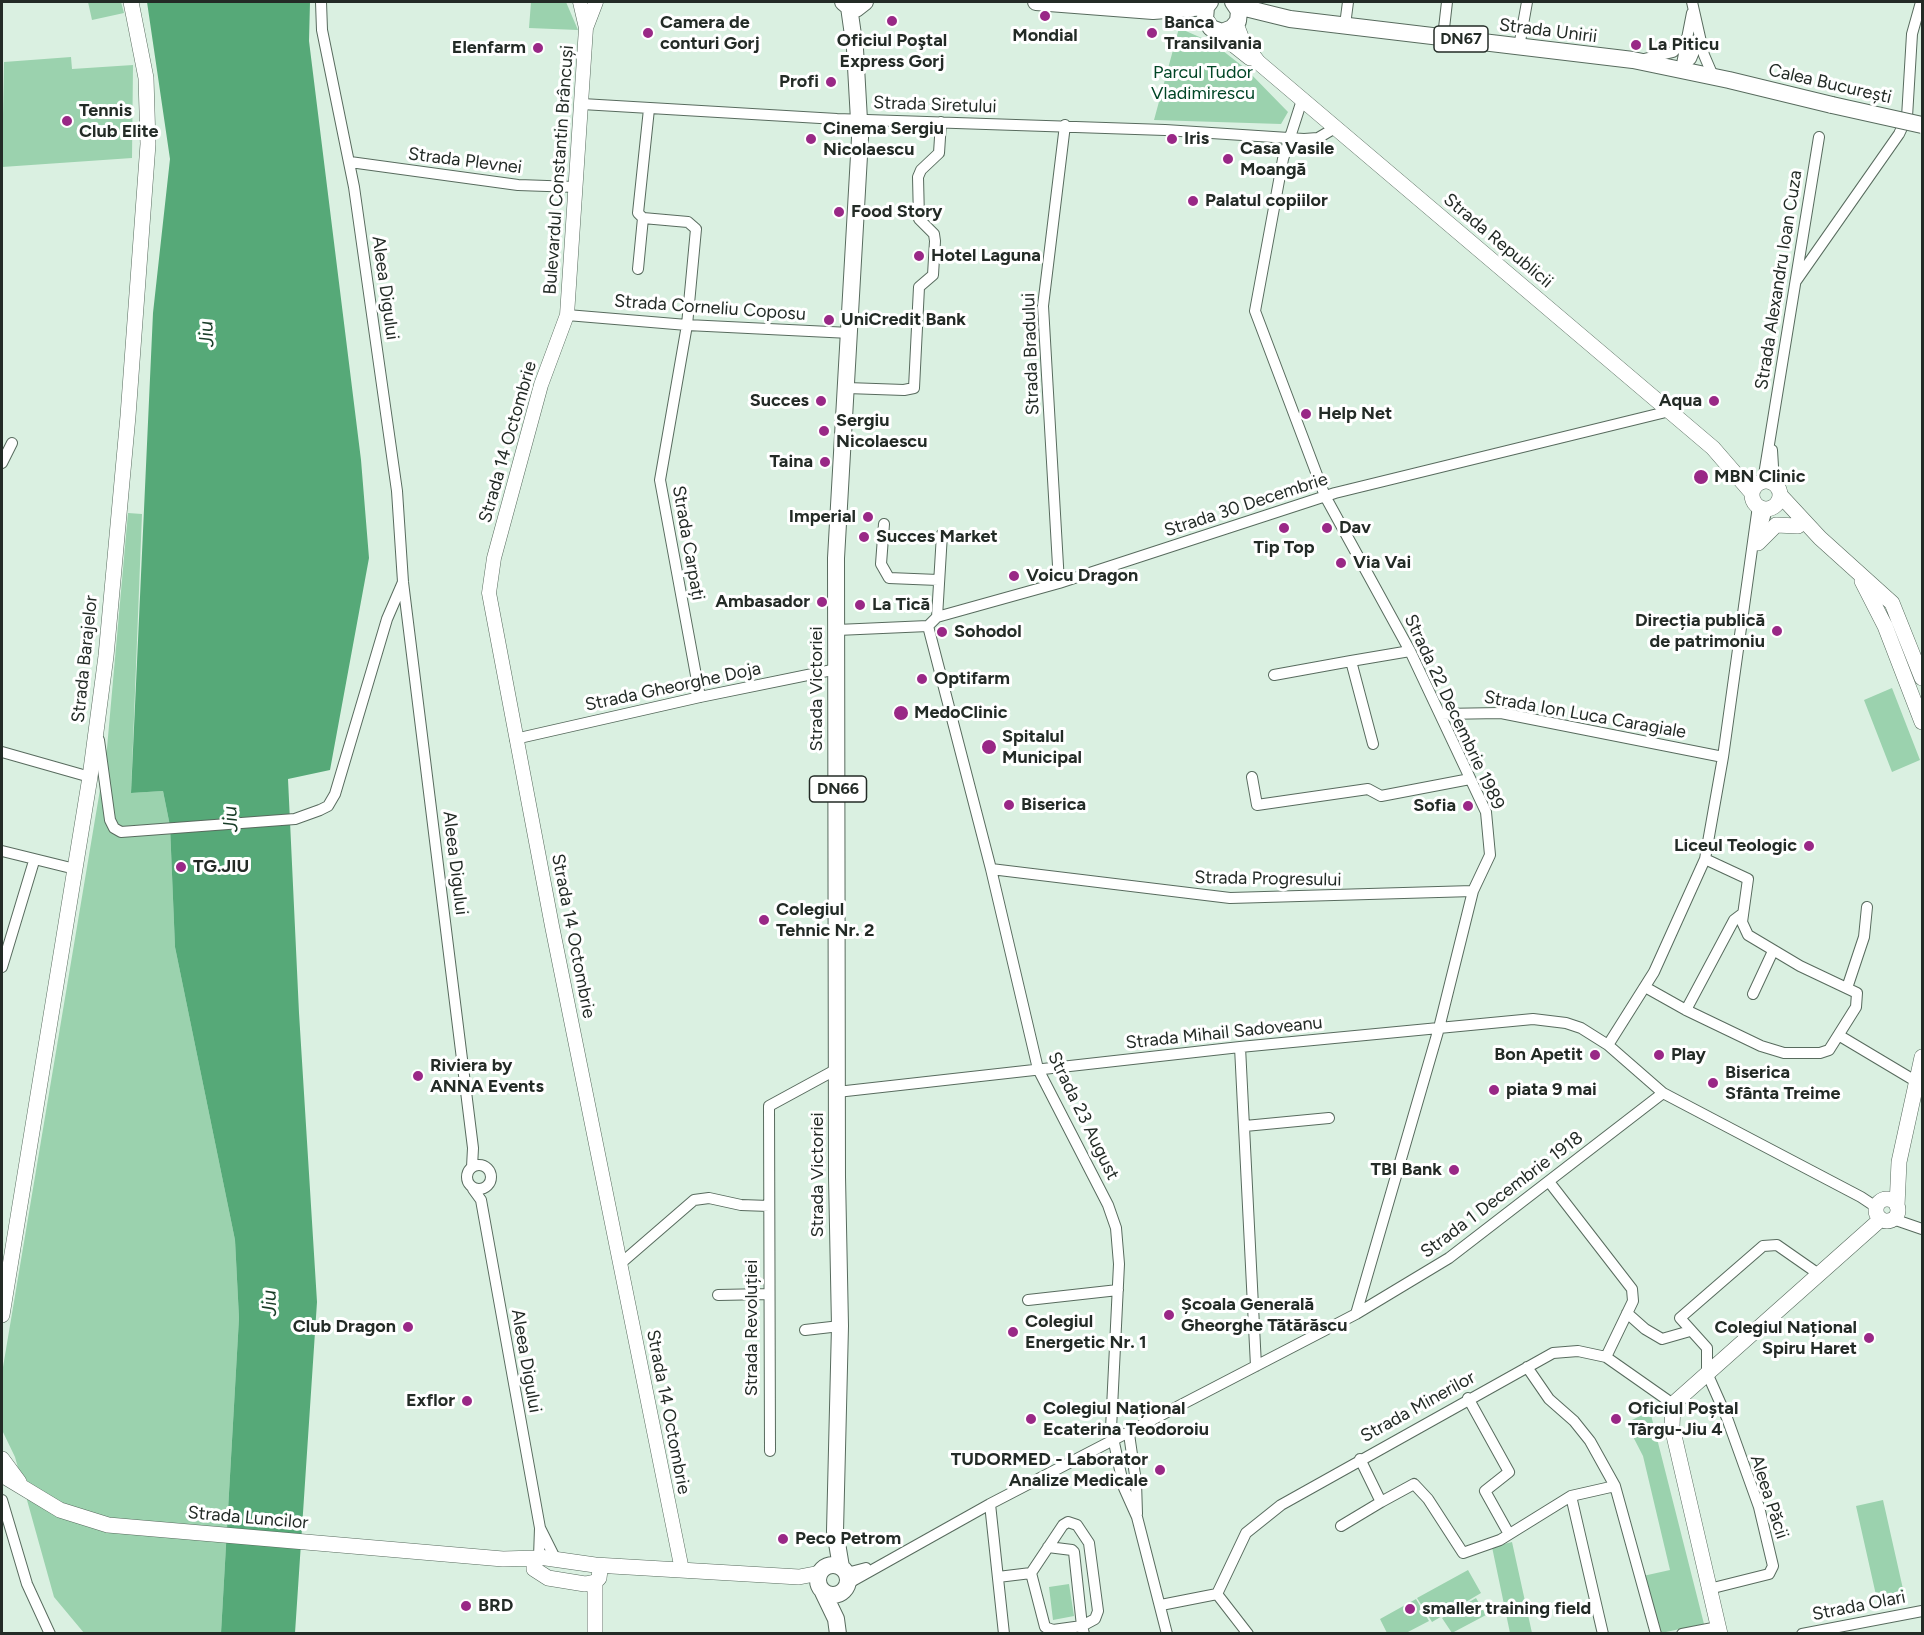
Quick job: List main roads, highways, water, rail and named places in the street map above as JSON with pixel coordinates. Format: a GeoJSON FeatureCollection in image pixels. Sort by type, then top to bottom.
{"type":"FeatureCollection","features":[{"type":"Feature","properties":{"kind":"main road","name":"Strada Barajelor"},"geometry":{"type":"LineString","coordinates":[[2,1316],[98,728],[128,416],[148,144],[146,78],[131,2]]}},
{"type":"Feature","properties":{"kind":"main road","name":"Strada Unirii"},"geometry":{"type":"LineString","coordinates":[[1036,2],[1153,11],[1210,11],[1227,31],[1236,13],[1345,24],[1633,60],[1721,78]]}},
{"type":"Feature","properties":{"kind":"main road","name":"Strada Victoriei"},"geometry":{"type":"LineString","coordinates":[[837,1626],[834,1579],[837,1546],[840,1326],[837,1092],[836,540],[859,178],[854,3]]}},
{"type":"Feature","properties":{"kind":"main road","name":"Strada Republicii"},"geometry":{"type":"LineString","coordinates":[[1210,11],[1244,55],[1258,63],[1302,100],[1820,538],[1884,595],[1900,620],[1923,678]]}},
{"type":"Feature","properties":{"kind":"main road","name":"Strada Republicii"},"geometry":{"type":"LineString","coordinates":[[1236,13],[1243,42],[1258,63]]}},
{"type":"Feature","properties":{"kind":"main road","name":"Calea București"},"geometry":{"type":"LineString","coordinates":[[1721,78],[1923,125]]}},
{"type":"Feature","properties":{"kind":"main road","name":"Strada Republicii"},"geometry":{"type":"LineString","coordinates":[[1766,494],[1798,526],[1820,538]]}},
{"type":"Feature","properties":{"kind":"main road"},"geometry":{"type":"LineString","coordinates":[[1754,548],[1776,525],[1798,526]]}},
{"type":"Feature","properties":{"kind":"main road","name":"Strada Republicii"},"geometry":{"type":"LineString","coordinates":[[1858,574],[1885,626],[1923,722]]}},
{"type":"Feature","properties":{"kind":"main road"},"geometry":{"type":"LineString","coordinates":[[1885,626],[1900,620]]}},
{"type":"Feature","properties":{"kind":"main road"},"geometry":{"type":"LineString","coordinates":[[1719,1630],[1672,1427],[1673,1404],[1855,1244],[1885,1209],[1899,1162],[1923,1057]]}},
{"type":"Feature","properties":{"kind":"main road"},"geometry":{"type":"LineString","coordinates":[[2,1459],[26,1491]]}},
{"type":"Feature","properties":{"kind":"main road","name":"Strada Luncilor"},"geometry":{"type":"LineString","coordinates":[[2,1475],[60,1510],[108,1525],[537,1563]]}},
{"type":"Feature","properties":{"kind":"main road"},"geometry":{"type":"LineString","coordinates":[[537,1563],[555,1558],[597,1574]]}},
{"type":"Feature","properties":{"kind":"main road"},"geometry":{"type":"LineString","coordinates":[[537,1563],[585,1590],[596,1609]]}},
{"type":"Feature","properties":{"kind":"main road"},"geometry":{"type":"LineString","coordinates":[[575,1583],[597,1574],[627,1567],[834,1579]]}},
{"type":"Feature","properties":{"kind":"main road"},"geometry":{"type":"LineString","coordinates":[[596,1634],[597,1574]]}},
{"type":"Feature","properties":{"kind":"water","name":"Jiu"},"geometry":{"type":"Polygon","coordinates":[[[147,2],[310,2],[309,41],[361,460],[369,558],[330,770],[288,779],[299,1013],[317,1302],[295,1633],[221,1633],[239,1318],[235,1240],[175,947],[170,826],[163,791],[131,793],[153,313],[170,159],[147,2]]]}},
{"type":"Feature","properties":{"kind":"place","name":"Mondial"},"geometry":{"type":"Point","coordinates":[1045,16]}},
{"type":"Feature","properties":{"kind":"place","name":"Oficiul Poştal Express Gorj"},"geometry":{"type":"Point","coordinates":[892,21]}},
{"type":"Feature","properties":{"kind":"place","name":"Camera de conturi Gorj"},"geometry":{"type":"Point","coordinates":[648,33]}},
{"type":"Feature","properties":{"kind":"place","name":"Banca Transilvania"},"geometry":{"type":"Point","coordinates":[1152,33]}},
{"type":"Feature","properties":{"kind":"place","name":"La Piticu"},"geometry":{"type":"Point","coordinates":[1636,45]}},
{"type":"Feature","properties":{"kind":"place","name":"Elenfarm"},"geometry":{"type":"Point","coordinates":[538,48]}},
{"type":"Feature","properties":{"kind":"place","name":"Profi"},"geometry":{"type":"Point","coordinates":[831,82]}},
{"type":"Feature","properties":{"kind":"place","name":"Tennis Club Elite"},"geometry":{"type":"Point","coordinates":[67,121]}},
{"type":"Feature","properties":{"kind":"place","name":"Cinema Sergiu Nicolaescu"},"geometry":{"type":"Point","coordinates":[811,139]}},
{"type":"Feature","properties":{"kind":"place","name":"Iris"},"geometry":{"type":"Point","coordinates":[1172,139]}},
{"type":"Feature","properties":{"kind":"place","name":"Casa Vasile Moangă"},"geometry":{"type":"Point","coordinates":[1228,159]}},
{"type":"Feature","properties":{"kind":"place","name":"Palatul copiilor"},"geometry":{"type":"Point","coordinates":[1193,201]}},
{"type":"Feature","properties":{"kind":"place","name":"Food Story"},"geometry":{"type":"Point","coordinates":[839,212]}},
{"type":"Feature","properties":{"kind":"place","name":"Hotel Laguna"},"geometry":{"type":"Point","coordinates":[919,256]}},
{"type":"Feature","properties":{"kind":"place","name":"UniCredit Bank"},"geometry":{"type":"Point","coordinates":[829,320]}},
{"type":"Feature","properties":{"kind":"place","name":"Succes"},"geometry":{"type":"Point","coordinates":[821,401]}},
{"type":"Feature","properties":{"kind":"place","name":"Aqua"},"geometry":{"type":"Point","coordinates":[1714,401]}},
{"type":"Feature","properties":{"kind":"place","name":"Help Net"},"geometry":{"type":"Point","coordinates":[1306,414]}},
{"type":"Feature","properties":{"kind":"place","name":"Sergiu Nicolaescu"},"geometry":{"type":"Point","coordinates":[824,431]}},
{"type":"Feature","properties":{"kind":"place","name":"Taina"},"geometry":{"type":"Point","coordinates":[825,462]}},
{"type":"Feature","properties":{"kind":"place","name":"MBN Clinic"},"geometry":{"type":"Point","coordinates":[1701,477]}},
{"type":"Feature","properties":{"kind":"place","name":"Imperial"},"geometry":{"type":"Point","coordinates":[868,517]}},
{"type":"Feature","properties":{"kind":"place","name":"Tip Top"},"geometry":{"type":"Point","coordinates":[1284,528]}},
{"type":"Feature","properties":{"kind":"place","name":"Dav"},"geometry":{"type":"Point","coordinates":[1327,528]}},
{"type":"Feature","properties":{"kind":"place","name":"Succes Market"},"geometry":{"type":"Point","coordinates":[864,537]}},
{"type":"Feature","properties":{"kind":"place","name":"Via Vai"},"geometry":{"type":"Point","coordinates":[1341,563]}},
{"type":"Feature","properties":{"kind":"place","name":"Voicu Dragon"},"geometry":{"type":"Point","coordinates":[1014,576]}},
{"type":"Feature","properties":{"kind":"place","name":"Ambasador"},"geometry":{"type":"Point","coordinates":[822,602]}},
{"type":"Feature","properties":{"kind":"place","name":"La Tică"},"geometry":{"type":"Point","coordinates":[860,605]}},
{"type":"Feature","properties":{"kind":"place","name":"Direcția publică de patrimoniu"},"geometry":{"type":"Point","coordinates":[1777,631]}},
{"type":"Feature","properties":{"kind":"place","name":"Sohodol"},"geometry":{"type":"Point","coordinates":[942,632]}},
{"type":"Feature","properties":{"kind":"place","name":"Optifarm"},"geometry":{"type":"Point","coordinates":[922,679]}},
{"type":"Feature","properties":{"kind":"place","name":"MedoClinic"},"geometry":{"type":"Point","coordinates":[901,713]}},
{"type":"Feature","properties":{"kind":"place","name":"Spitalul Municipal"},"geometry":{"type":"Point","coordinates":[989,747]}},
{"type":"Feature","properties":{"kind":"place","name":"Biserica"},"geometry":{"type":"Point","coordinates":[1009,805]}},
{"type":"Feature","properties":{"kind":"place","name":"Sofia"},"geometry":{"type":"Point","coordinates":[1468,806]}},
{"type":"Feature","properties":{"kind":"place","name":"Liceul Teologic"},"geometry":{"type":"Point","coordinates":[1809,846]}},
{"type":"Feature","properties":{"kind":"place","name":"TG.JIU"},"geometry":{"type":"Point","coordinates":[181,867]}},
{"type":"Feature","properties":{"kind":"place","name":"Colegiul Tehnic Nr. 2"},"geometry":{"type":"Point","coordinates":[764,920]}},
{"type":"Feature","properties":{"kind":"place","name":"Bon Apetit"},"geometry":{"type":"Point","coordinates":[1595,1055]}},
{"type":"Feature","properties":{"kind":"place","name":"Play"},"geometry":{"type":"Point","coordinates":[1659,1055]}},
{"type":"Feature","properties":{"kind":"place","name":"Riviera by ANNA Events"},"geometry":{"type":"Point","coordinates":[418,1076]}},
{"type":"Feature","properties":{"kind":"place","name":"Biserica Sfânta Treime"},"geometry":{"type":"Point","coordinates":[1713,1083]}},
{"type":"Feature","properties":{"kind":"place","name":"piata 9 mai"},"geometry":{"type":"Point","coordinates":[1494,1090]}},
{"type":"Feature","properties":{"kind":"place","name":"TBI Bank"},"geometry":{"type":"Point","coordinates":[1454,1170]}},
{"type":"Feature","properties":{"kind":"place","name":"Școala Generală Gheorghe Tătărăscu"},"geometry":{"type":"Point","coordinates":[1169,1315]}},
{"type":"Feature","properties":{"kind":"place","name":"Club Dragon"},"geometry":{"type":"Point","coordinates":[408,1327]}},
{"type":"Feature","properties":{"kind":"place","name":"Colegiul Energetic Nr. 1"},"geometry":{"type":"Point","coordinates":[1013,1332]}},
{"type":"Feature","properties":{"kind":"place","name":"Colegiul Național Spiru Haret"},"geometry":{"type":"Point","coordinates":[1869,1338]}},
{"type":"Feature","properties":{"kind":"place","name":"Exflor"},"geometry":{"type":"Point","coordinates":[467,1401]}},
{"type":"Feature","properties":{"kind":"place","name":"Colegiul Național Ecaterina Teodoroiu"},"geometry":{"type":"Point","coordinates":[1031,1419]}},
{"type":"Feature","properties":{"kind":"place","name":"Oficiul Poștal Târgu-Jiu 4"},"geometry":{"type":"Point","coordinates":[1616,1419]}},
{"type":"Feature","properties":{"kind":"place","name":"TUDORMED - Laborator Analize Medicale"},"geometry":{"type":"Point","coordinates":[1160,1470]}},
{"type":"Feature","properties":{"kind":"place","name":"Peco Petrom"},"geometry":{"type":"Point","coordinates":[783,1539]}},
{"type":"Feature","properties":{"kind":"place","name":"BRD"},"geometry":{"type":"Point","coordinates":[466,1606]}},
{"type":"Feature","properties":{"kind":"place","name":"smaller training field"},"geometry":{"type":"Point","coordinates":[1410,1609]}},
{"type":"Feature","properties":{"kind":"park label","name":"Parcul Tudor Vladimirescu"},"geometry":{"type":"Point","coordinates":[1203,83]}}]}
